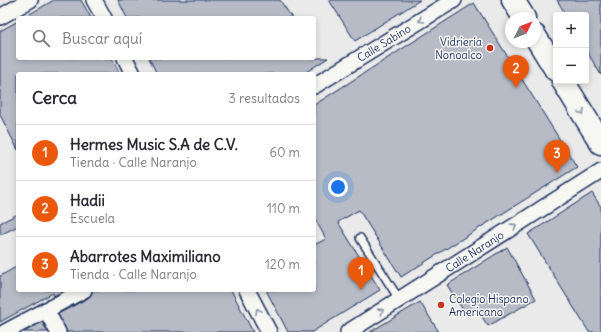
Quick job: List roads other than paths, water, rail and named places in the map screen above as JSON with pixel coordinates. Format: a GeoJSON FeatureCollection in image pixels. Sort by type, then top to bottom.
{"type":"FeatureCollection","features":[{"type":"Feature","properties":{"kind":"main road"},"geometry":{"type":"LineString","coordinates":[[512,0],[520,12]]}},
{"type":"Feature","properties":{"kind":"main road"},"geometry":{"type":"LineString","coordinates":[[541,46],[553,65]]}},
{"type":"Feature","properties":{"kind":"main road"},"geometry":{"type":"LineString","coordinates":[[565,84],[601,143]]}},
{"type":"Feature","properties":{"kind":"street"},"geometry":{"type":"LineString","coordinates":[[0,17],[30,0]]}},
{"type":"Feature","properties":{"kind":"street"},"geometry":{"type":"LineString","coordinates":[[94,0],[103,16]]}},
{"type":"Feature","properties":{"kind":"street","name":"Calle Sabino"},"geometry":{"type":"LineString","coordinates":[[316,85],[454,0]]}},
{"type":"Feature","properties":{"kind":"street"},"geometry":{"type":"LineString","coordinates":[[126,60],[132,72]]}},
{"type":"Feature","properties":{"kind":"street","name":"Calle Naranjo"},"geometry":{"type":"LineString","coordinates":[[348,332],[601,171]]}},
{"type":"Feature","properties":{"kind":"street"},"geometry":{"type":"LineString","coordinates":[[5,332],[80,292]]}},
{"type":"Feature","properties":{"kind":"street"},"geometry":{"type":"LineString","coordinates":[[248,292],[269,332]]}},
{"type":"Feature","properties":{"kind":"street"},"geometry":{"type":"LineString","coordinates":[[46,310],[58,332]]}},
{"type":"Feature","properties":{"kind":"lane"},"geometry":{"type":"LineString","coordinates":[[360,238],[399,299]]}},
{"type":"Feature","properties":{"kind":"place","name":"Vidriería Nonoalco"},"geometry":{"type":"Point","coordinates":[490,48]}},
{"type":"Feature","properties":{"kind":"place","name":"Hadii"},"geometry":{"type":"Point","coordinates":[516,88]}},
{"type":"Feature","properties":{"kind":"place","name":"Abarrotes Maximiliano"},"geometry":{"type":"Point","coordinates":[557,173]}},
{"type":"Feature","properties":{"kind":"place","name":"Hermes Music S.A de C.V."},"geometry":{"type":"Point","coordinates":[361,290]}},
{"type":"Feature","properties":{"kind":"place","name":"Colegio Hispano Americano"},"geometry":{"type":"Point","coordinates":[441,305]}}]}
